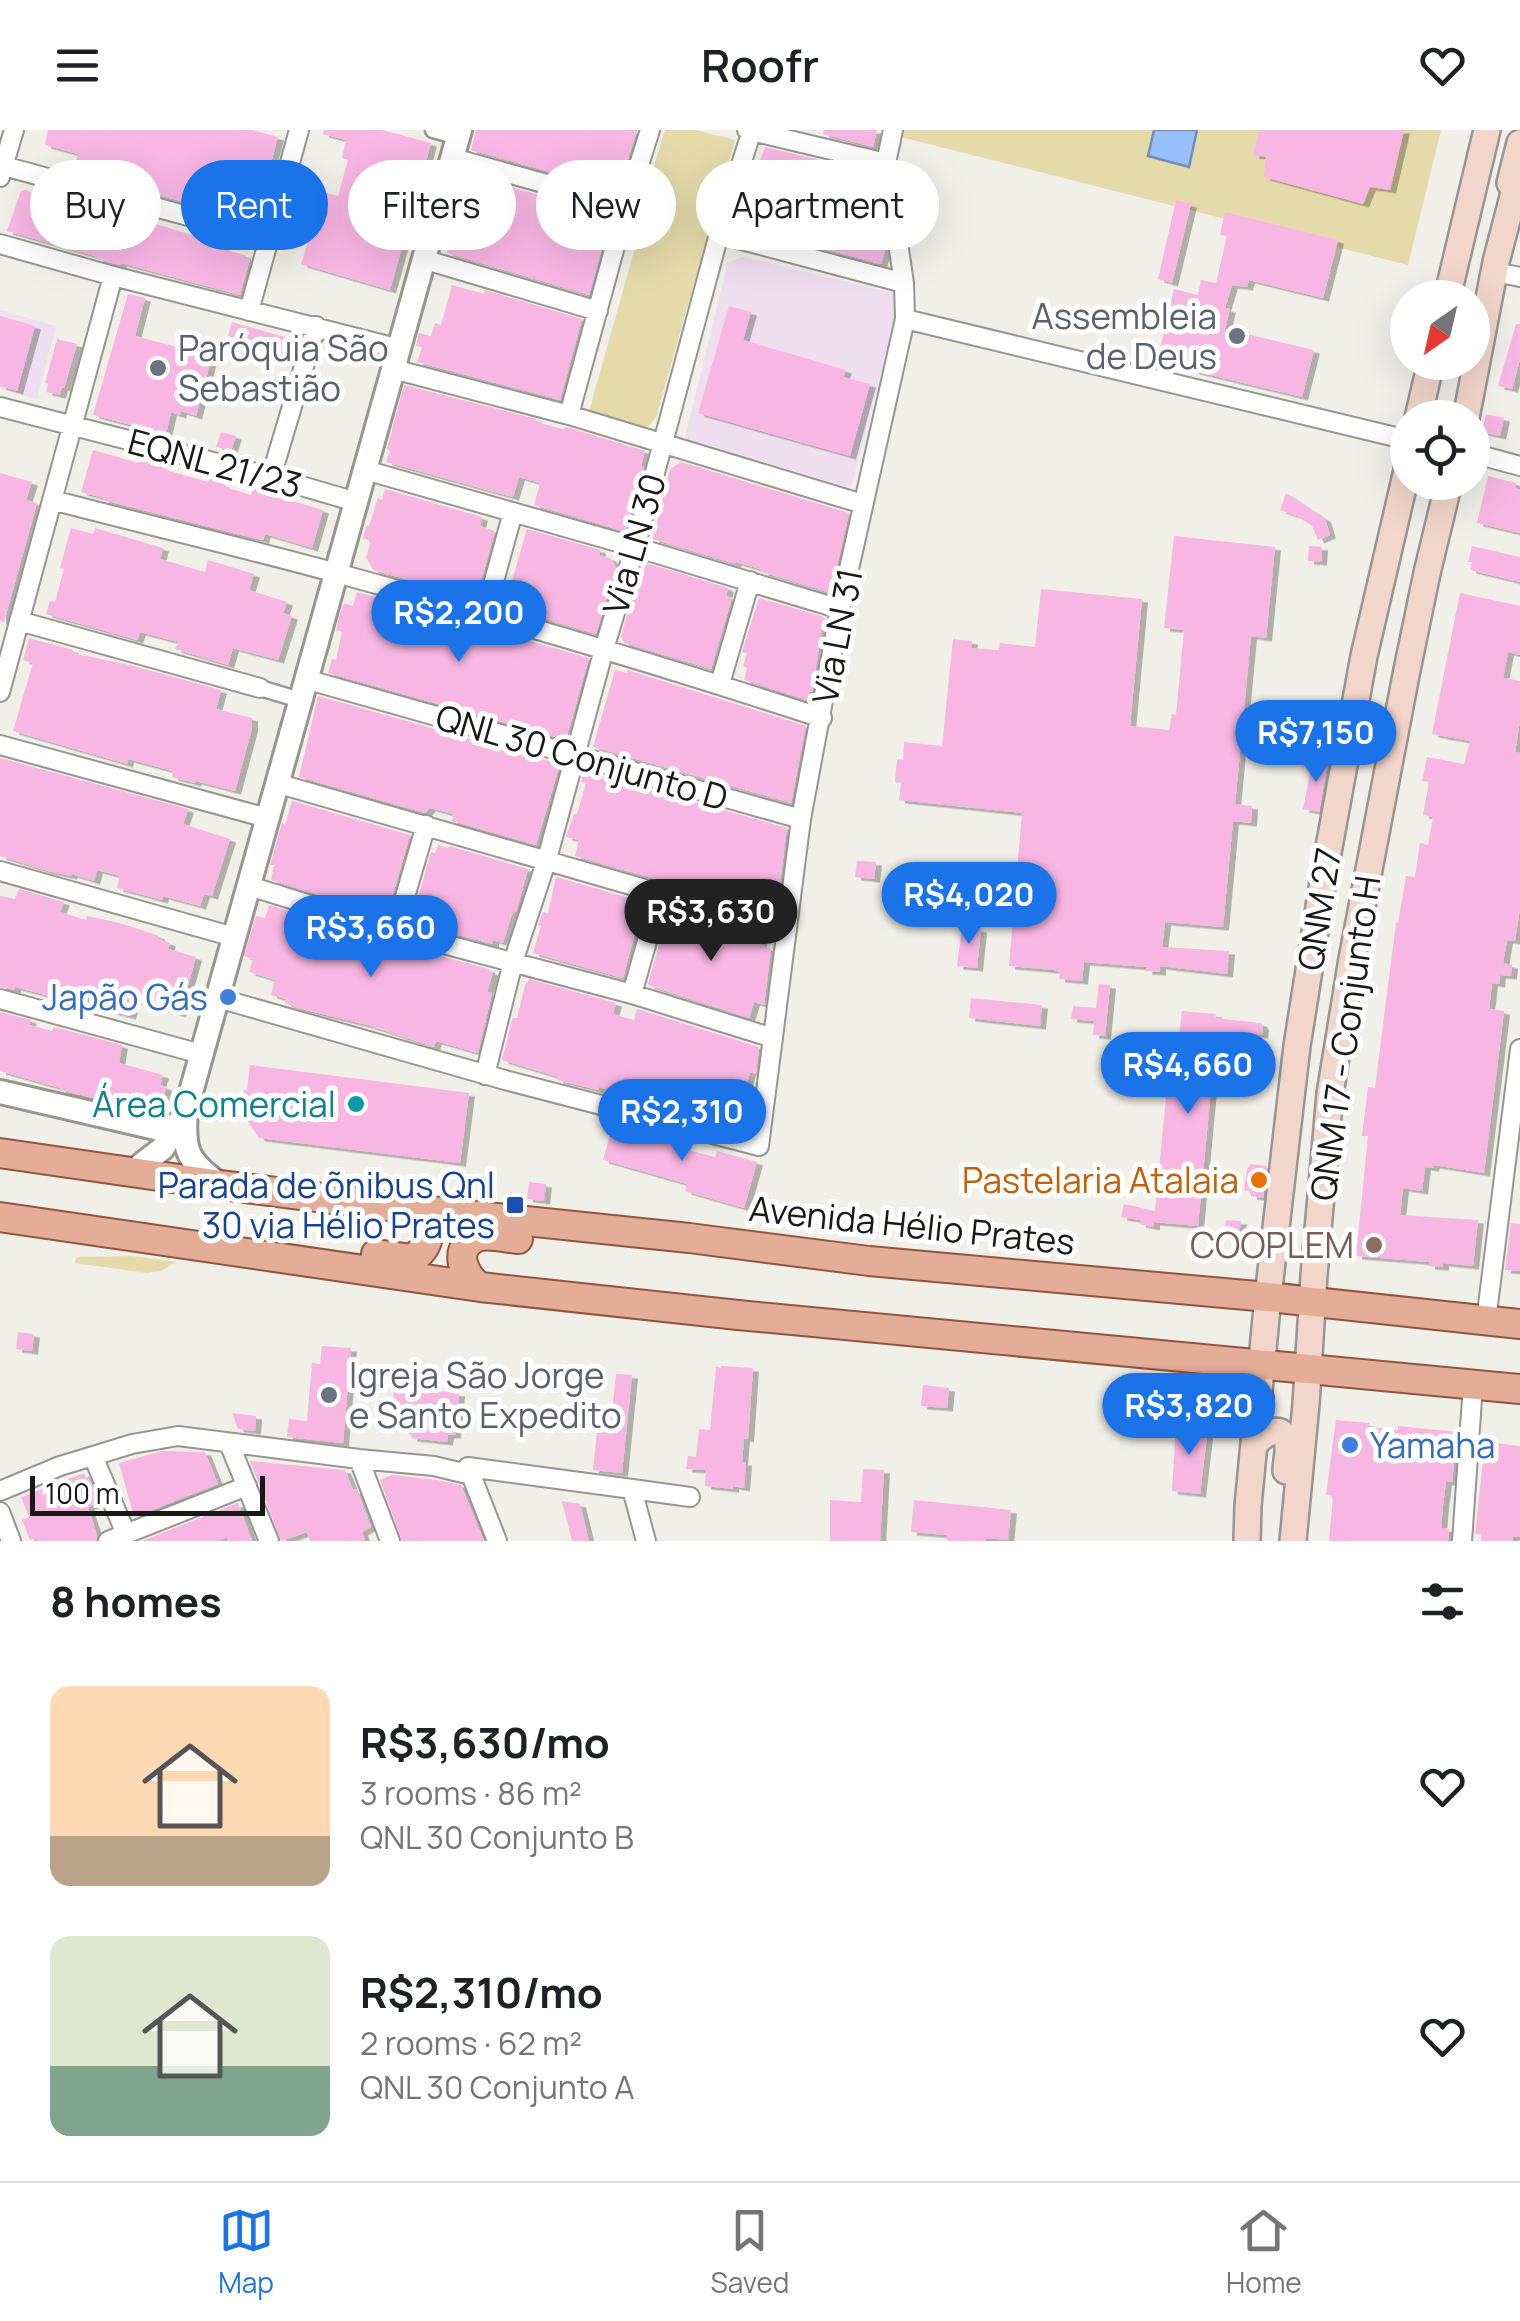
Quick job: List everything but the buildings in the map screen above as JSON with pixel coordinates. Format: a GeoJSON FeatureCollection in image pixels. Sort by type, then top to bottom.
{"type":"FeatureCollection","features":[{"type":"Feature","properties":{"kind":"main road"},"geometry":{"type":"LineString","coordinates":[[1451,280],[1487,130]]}},
{"type":"Feature","properties":{"kind":"main road"},"geometry":{"type":"LineString","coordinates":[[1504,270],[1507,196],[1520,143]]}},
{"type":"Feature","properties":{"kind":"main road"},"geometry":{"type":"LineString","coordinates":[[1471,400],[1504,270],[1520,170]]}},
{"type":"Feature","properties":{"kind":"main road","name":"QNM 27"},"geometry":{"type":"LineString","coordinates":[[1250,1541],[1248,1506],[1261,1365],[1296,1065],[1328,850],[1364,656],[1400,500]]}},
{"type":"Feature","properties":{"kind":"main road","name":"QNM 17 - Conjunto H"},"geometry":{"type":"LineString","coordinates":[[1293,1541],[1330,1094],[1406,675],[1445,500]]}},
{"type":"Feature","properties":{"kind":"main road"},"geometry":{"type":"LineString","coordinates":[[1296,1065],[1302,1124],[1292,1198],[1304,1206],[1320,1199]]}},
{"type":"Feature","properties":{"kind":"main road","name":"Avenida Hélio Prates"},"geometry":{"type":"LineString","coordinates":[[0,1153],[411,1210],[869,1262],[1268,1297],[1508,1324]]}},
{"type":"Feature","properties":{"kind":"main road"},"geometry":{"type":"LineString","coordinates":[[0,1168],[63,1178],[140,1173]]}},
{"type":"Feature","properties":{"kind":"main road"},"geometry":{"type":"LineString","coordinates":[[210,1246],[276,1242],[412,1258],[426,1245],[428,1231],[423,1218],[411,1210]]}},
{"type":"Feature","properties":{"kind":"main road"},"geometry":{"type":"LineString","coordinates":[[0,1217],[480,1288],[1308,1370],[1518,1387]]}},
{"type":"Feature","properties":{"kind":"main road"},"geometry":{"type":"LineString","coordinates":[[480,1288],[466,1274],[463,1254],[469,1242],[482,1236],[620,1249],[708,1242]]}},
{"type":"Feature","properties":{"kind":"main road"},"geometry":{"type":"LineString","coordinates":[[1104,1348],[1184,1374],[1244,1379],[1255,1387],[1259,1400]]}},
{"type":"Feature","properties":{"kind":"main road"},"geometry":{"type":"LineString","coordinates":[[1255,1445],[1263,1434],[1271,1431],[1286,1439],[1284,1541]]}},
{"type":"Feature","properties":{"kind":"street"},"geometry":{"type":"LineString","coordinates":[[14,130],[1,169],[181,215]]}},
{"type":"Feature","properties":{"kind":"street"},"geometry":{"type":"LineString","coordinates":[[291,160],[299,130]]}},
{"type":"Feature","properties":{"kind":"street"},"geometry":{"type":"LineString","coordinates":[[434,130],[536,172]]}},
{"type":"Feature","properties":{"kind":"street"},"geometry":{"type":"LineString","coordinates":[[641,160],[650,130]]}},
{"type":"Feature","properties":{"kind":"street"},"geometry":{"type":"LineString","coordinates":[[750,130],[874,160]]}},
{"type":"Feature","properties":{"kind":"street","name":"Via LN 30"},"geometry":{"type":"LineString","coordinates":[[741,160],[750,130]]}},
{"type":"Feature","properties":{"kind":"street","name":"Via LN 31"},"geometry":{"type":"LineString","coordinates":[[887,160],[893,130]]}},
{"type":"Feature","properties":{"kind":"street"},"geometry":{"type":"LineString","coordinates":[[221,1185],[193,1164],[188,1155],[184,1134],[186,1110],[457,142]]}},
{"type":"Feature","properties":{"kind":"street"},"geometry":{"type":"LineString","coordinates":[[0,244],[316,326],[397,359],[569,415],[864,504]]}},
{"type":"Feature","properties":{"kind":"street"},"geometry":{"type":"LineString","coordinates":[[250,311],[266,250]]}},
{"type":"Feature","properties":{"kind":"street"},"geometry":{"type":"LineString","coordinates":[[569,415],[614,250]]}},
{"type":"Feature","properties":{"kind":"street","name":"Via LN 30"},"geometry":{"type":"LineString","coordinates":[[485,1075],[513,962],[635,547],[715,250]]}},
{"type":"Feature","properties":{"kind":"street"},"geometry":{"type":"LineString","coordinates":[[779,250],[904,283]]}},
{"type":"Feature","properties":{"kind":"street","name":"Via LN 31"},"geometry":{"type":"LineString","coordinates":[[485,1075],[759,1146],[802,819],[840,608],[905,319],[899,250]]}},
{"type":"Feature","properties":{"kind":"street"},"geometry":{"type":"LineString","coordinates":[[426,260],[598,311]]}},
{"type":"Feature","properties":{"kind":"street"},"geometry":{"type":"LineString","coordinates":[[0,692],[5,656],[19,621],[113,276]]}},
{"type":"Feature","properties":{"kind":"street"},"geometry":{"type":"LineString","coordinates":[[905,319],[1390,436]]}},
{"type":"Feature","properties":{"kind":"street"},"geometry":{"type":"LineString","coordinates":[[271,478],[316,326]]}},
{"type":"Feature","properties":{"kind":"street","name":"EQNL 21/23"},"geometry":{"type":"LineString","coordinates":[[0,407],[356,502]]}},
{"type":"Feature","properties":{"kind":"street"},"geometry":{"type":"LineString","coordinates":[[1490,458],[1520,466]]}},
{"type":"Feature","properties":{"kind":"street"},"geometry":{"type":"LineString","coordinates":[[365,470],[840,608]]}},
{"type":"Feature","properties":{"kind":"street"},"geometry":{"type":"LineString","coordinates":[[52,500],[484,614],[822,718]]}},
{"type":"Feature","properties":{"kind":"street"},"geometry":{"type":"LineString","coordinates":[[484,614],[512,512]]}},
{"type":"Feature","properties":{"kind":"street"},"geometry":{"type":"LineString","coordinates":[[720,684],[750,581]]}},
{"type":"Feature","properties":{"kind":"street"},"geometry":{"type":"LineString","coordinates":[[19,621],[260,688],[303,689]]}},
{"type":"Feature","properties":{"kind":"street","name":"QNL 30 Conjunto D"},"geometry":{"type":"LineString","coordinates":[[303,689],[575,754],[802,819]]}},
{"type":"Feature","properties":{"kind":"street"},"geometry":{"type":"LineString","coordinates":[[0,745],[267,818]]}},
{"type":"Feature","properties":{"kind":"street"},"geometry":{"type":"LineString","coordinates":[[276,784],[787,930]]}},
{"type":"Feature","properties":{"kind":"street"},"geometry":{"type":"LineString","coordinates":[[396,932],[426,826]]}},
{"type":"Feature","properties":{"kind":"street"},"geometry":{"type":"LineString","coordinates":[[0,871],[234,937]]}},
{"type":"Feature","properties":{"kind":"street"},"geometry":{"type":"LineString","coordinates":[[249,886],[396,932],[632,994],[773,1038]]}},
{"type":"Feature","properties":{"kind":"street"},"geometry":{"type":"LineString","coordinates":[[632,994],[660,892]]}},
{"type":"Feature","properties":{"kind":"street"},"geometry":{"type":"LineString","coordinates":[[218,998],[485,1075]]}},
{"type":"Feature","properties":{"kind":"street"},"geometry":{"type":"LineString","coordinates":[[0,999],[201,1054]]}},
{"type":"Feature","properties":{"kind":"street"},"geometry":{"type":"LineString","coordinates":[[1508,1324],[1520,1049]]}},
{"type":"Feature","properties":{"kind":"street"},"geometry":{"type":"LineString","coordinates":[[0,1092],[173,1132]]}},
{"type":"Feature","properties":{"kind":"street"},"geometry":{"type":"LineString","coordinates":[[140,1173],[163,1148],[186,1110]]}},
{"type":"Feature","properties":{"kind":"street"},"geometry":{"type":"LineString","coordinates":[[1462,1541],[1473,1385]]}},
{"type":"Feature","properties":{"kind":"street"},"geometry":{"type":"LineString","coordinates":[[0,1491],[60,1466],[132,1444],[178,1436],[434,1466],[463,1473],[468,1468]]}},
{"type":"Feature","properties":{"kind":"street"},"geometry":{"type":"LineString","coordinates":[[229,1443],[269,1541]]}},
{"type":"Feature","properties":{"kind":"street"},"geometry":{"type":"LineString","coordinates":[[93,1456],[126,1534]]}},
{"type":"Feature","properties":{"kind":"street"},"geometry":{"type":"LineString","coordinates":[[360,1459],[390,1541]]}},
{"type":"Feature","properties":{"kind":"street"},"geometry":{"type":"LineString","coordinates":[[468,1468],[690,1497]]}},
{"type":"Feature","properties":{"kind":"street"},"geometry":{"type":"LineString","coordinates":[[468,1468],[496,1541]]}},
{"type":"Feature","properties":{"kind":"street"},"geometry":{"type":"LineString","coordinates":[[108,1541],[247,1486]]}},
{"type":"Feature","properties":{"kind":"street"},"geometry":{"type":"LineString","coordinates":[[632,1488],[646,1541]]}},
{"type":"Feature","properties":{"kind":"street"},"geometry":{"type":"LineString","coordinates":[[0,1512],[11,1541]]}},
{"type":"Feature","properties":{"kind":"shaded area"},"geometry":{"type":"Polygon","coordinates":[[[665,130],[696,130],[735,140],[729,160],[696,160],[696,250],[704,250],[656,417],[640,429],[588,415],[634,250],[676,250],[676,160],[656,160],[665,130]]]}},
{"type":"Feature","properties":{"kind":"shaded area"},"geometry":{"type":"Polygon","coordinates":[[[903,130],[1441,130],[1408,265],[901,137],[903,130]]]}},
{"type":"Feature","properties":{"kind":"shaded area"},"geometry":{"type":"Polygon","coordinates":[[[743,257],[901,295],[851,488],[685,438],[728,262],[743,257]]]}},
{"type":"Feature","properties":{"kind":"shaded area"},"geometry":{"type":"Polygon","coordinates":[[[0,310],[56,326],[37,399],[0,389],[0,310]]]}},
{"type":"Feature","properties":{"kind":"shaded area"},"geometry":{"type":"Polygon","coordinates":[[[132,1256],[176,1262],[161,1271],[147,1273],[75,1263],[76,1257],[132,1256]]]}},
{"type":"Feature","properties":{"kind":"water"},"geometry":{"type":"Polygon","coordinates":[[[1154,130],[1197,130],[1189,167],[1148,156],[1154,130]]]}},
{"type":"Feature","properties":{"kind":"place","name":"Assembleia de Deus"},"geometry":{"type":"Point","coordinates":[1237,336]}},
{"type":"Feature","properties":{"kind":"place","name":"Paróquia São Sebastião"},"geometry":{"type":"Point","coordinates":[158,368]}},
{"type":"Feature","properties":{"kind":"place","name":"Japão Gás"},"geometry":{"type":"Point","coordinates":[228,997]}},
{"type":"Feature","properties":{"kind":"place","name":"Área Comercial"},"geometry":{"type":"Point","coordinates":[356,1104]}},
{"type":"Feature","properties":{"kind":"place","name":"Pastelaria Atalaia"},"geometry":{"type":"Point","coordinates":[1259,1180]}},
{"type":"Feature","properties":{"kind":"place","name":"Parada de õnibus Qnl 30 via Hélio Prates"},"geometry":{"type":"Point","coordinates":[515,1205]}},
{"type":"Feature","properties":{"kind":"place","name":"COOPLEM"},"geometry":{"type":"Point","coordinates":[1374,1245]}},
{"type":"Feature","properties":{"kind":"place","name":"Igreja São Jorge e Santo Expedito"},"geometry":{"type":"Point","coordinates":[329,1395]}},
{"type":"Feature","properties":{"kind":"place","name":"Yamaha"},"geometry":{"type":"Point","coordinates":[1350,1445]}}]}
